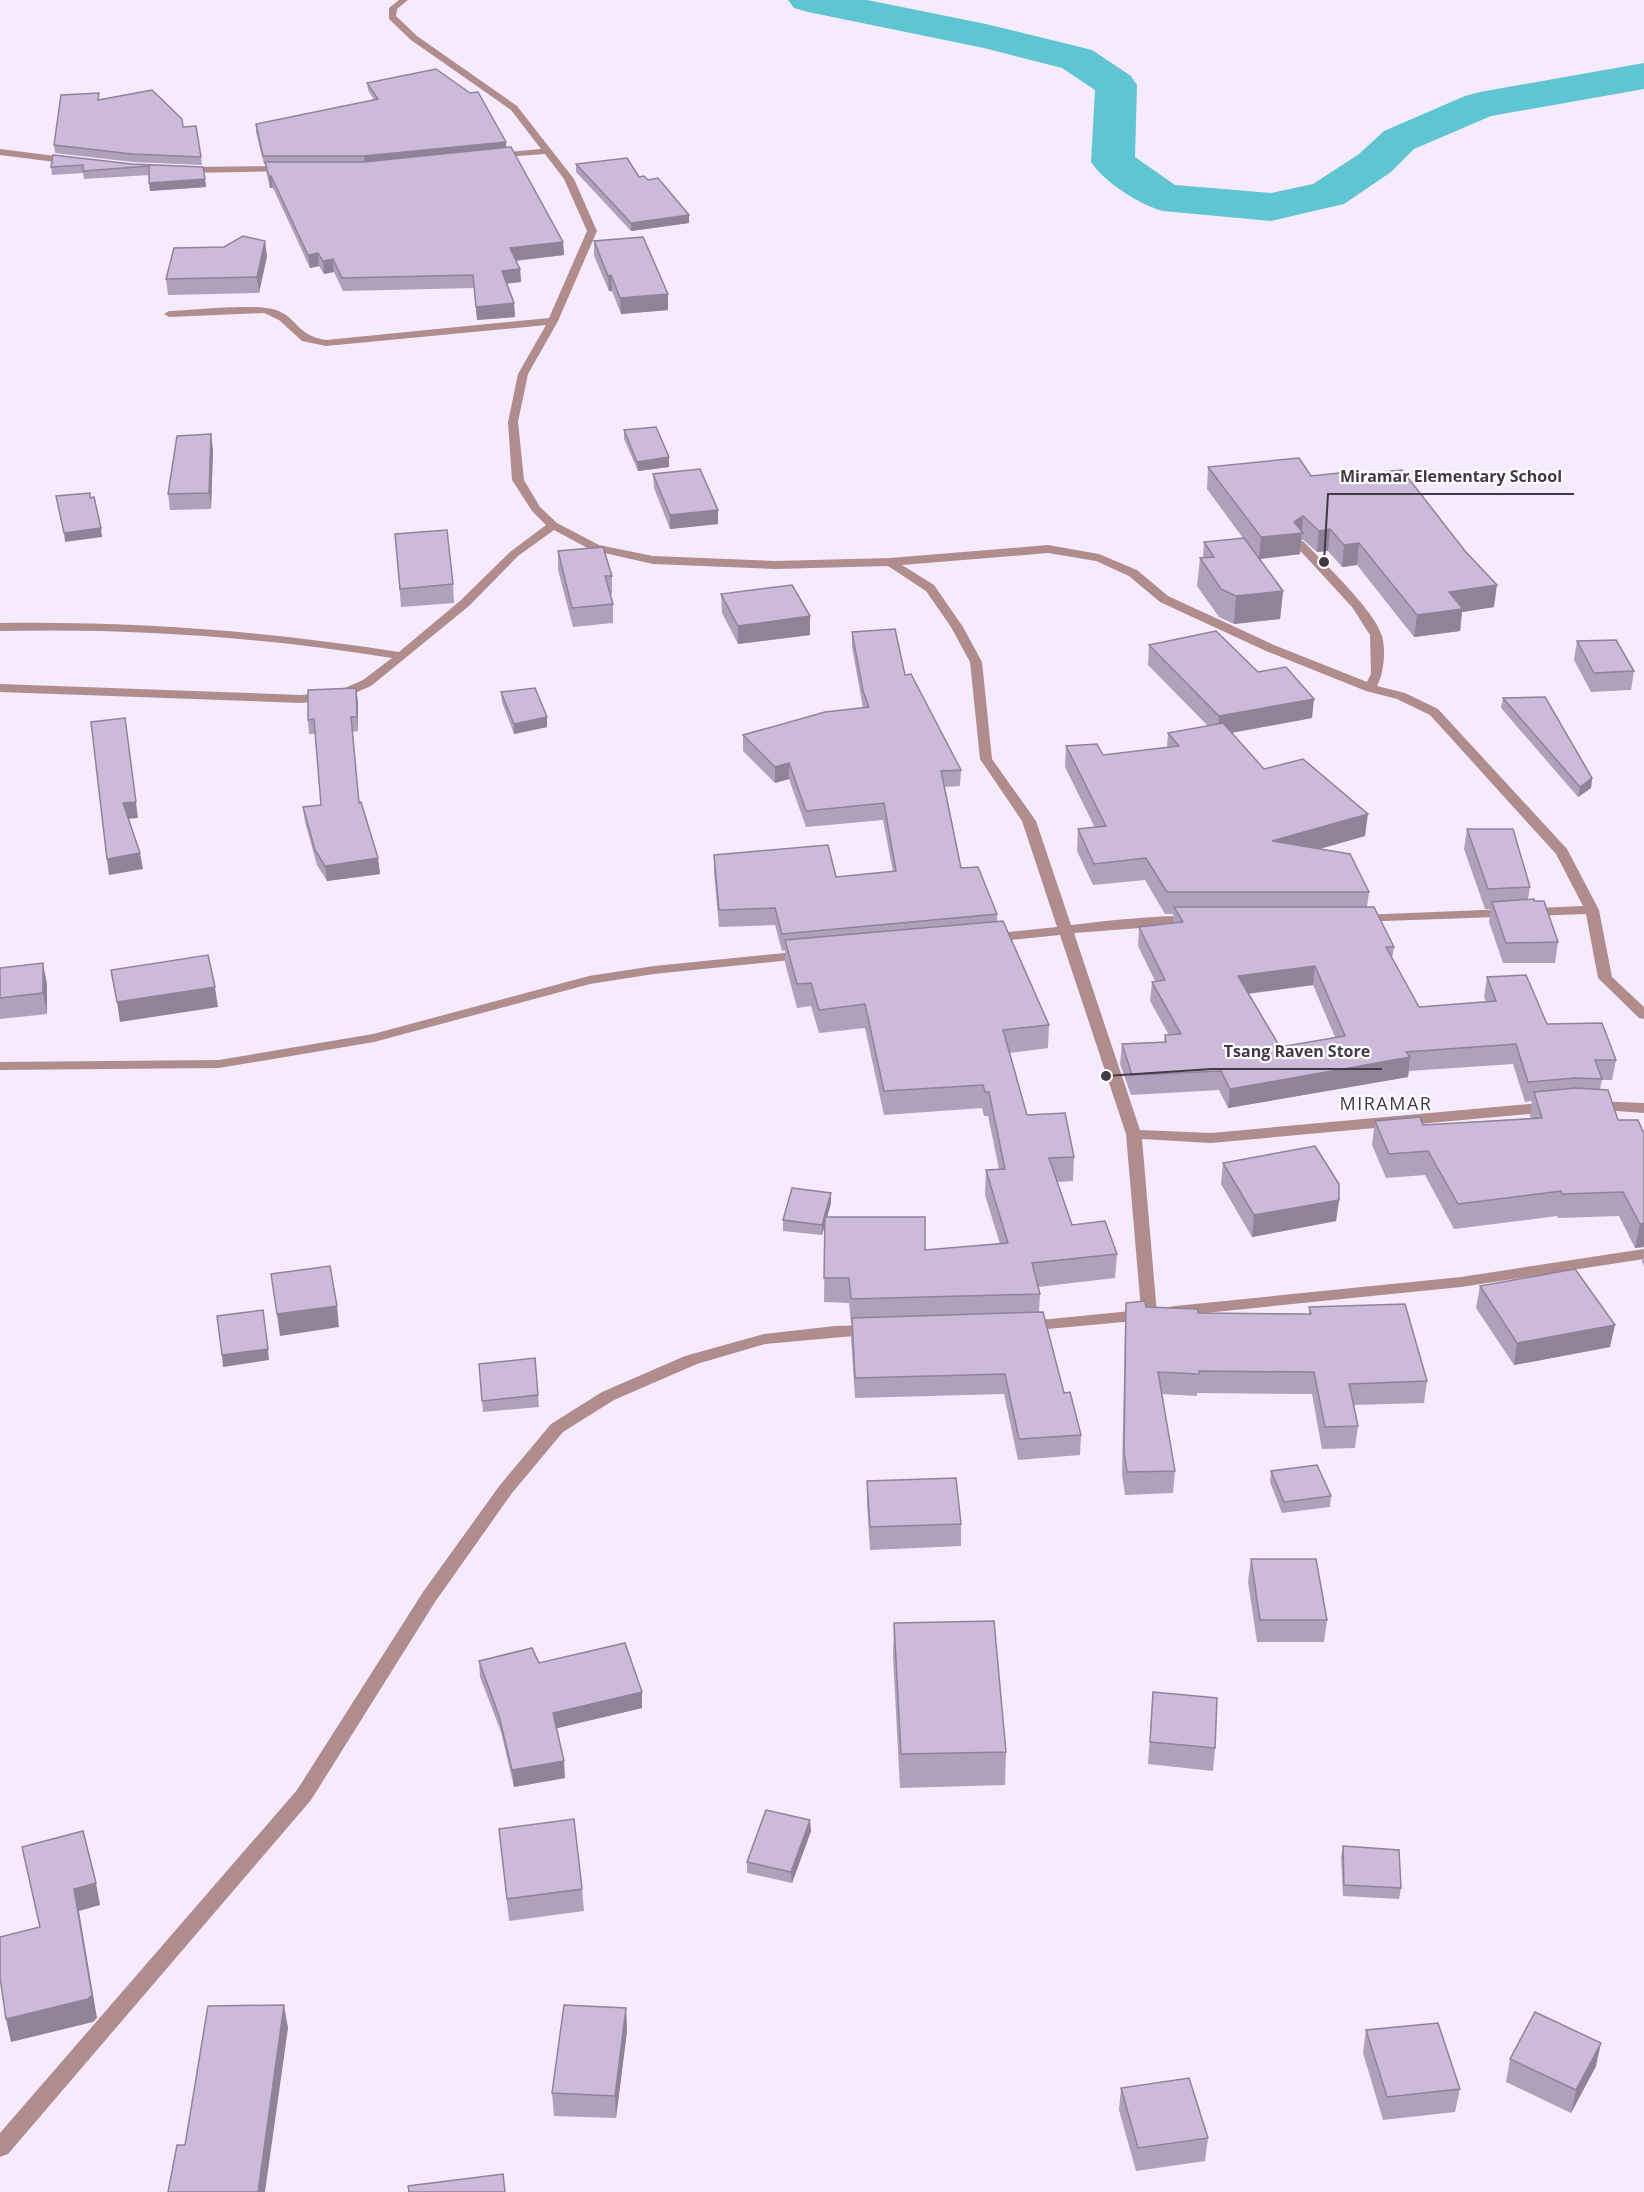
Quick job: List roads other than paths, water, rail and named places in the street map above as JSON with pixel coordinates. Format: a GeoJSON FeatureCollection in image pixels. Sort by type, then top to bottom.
{"type":"FeatureCollection","features":[{"type":"Feature","properties":{"kind":"street"},"geometry":{"type":"LineString","coordinates":[[404,0],[393,8],[392,17],[414,38],[514,108],[569,179],[592,231],[553,321],[523,374],[513,422],[518,480],[536,509],[553,525],[595,548],[653,560],[775,565],[890,562],[1048,549],[1099,558],[1133,573],[1164,599],[1270,648],[1370,688],[1401,696],[1434,711],[1562,852],[1592,910],[1605,978],[1644,1015]]}},
{"type":"Feature","properties":{"kind":"street"},"geometry":{"type":"LineString","coordinates":[[490,157],[547,150]]}},
{"type":"Feature","properties":{"kind":"street"},"geometry":{"type":"LineString","coordinates":[[0,152],[79,162]]}},
{"type":"Feature","properties":{"kind":"street"},"geometry":{"type":"LineString","coordinates":[[177,169],[293,168]]}},
{"type":"Feature","properties":{"kind":"street"},"geometry":{"type":"LineString","coordinates":[[169,314],[264,310],[276,313],[288,320],[302,337],[326,343],[553,321]]}},
{"type":"Feature","properties":{"kind":"street"},"geometry":{"type":"LineString","coordinates":[[0,688],[301,699],[341,695],[367,683],[402,656],[465,603],[514,554],[553,525]]}},
{"type":"Feature","properties":{"kind":"street"},"geometry":{"type":"LineString","coordinates":[[1300,544],[1357,605],[1376,635],[1377,674],[1370,688]]}},
{"type":"Feature","properties":{"kind":"street"},"geometry":{"type":"LineString","coordinates":[[890,562],[930,588],[957,627],[976,662],[986,759],[1029,821],[1134,1134],[1149,1314]]}},
{"type":"Feature","properties":{"kind":"street"},"geometry":{"type":"LineString","coordinates":[[0,627],[41,626],[247,634],[325,643],[402,656]]}},
{"type":"Feature","properties":{"kind":"street"},"geometry":{"type":"LineString","coordinates":[[1341,920],[1592,910]]}},
{"type":"Feature","properties":{"kind":"street"},"geometry":{"type":"LineString","coordinates":[[970,939],[1065,932],[1088,927],[1204,920]]}},
{"type":"Feature","properties":{"kind":"street"},"geometry":{"type":"LineString","coordinates":[[0,1066],[219,1064],[374,1038],[589,980],[654,970],[819,953]]}},
{"type":"Feature","properties":{"kind":"street"},"geometry":{"type":"LineString","coordinates":[[1134,1134],[1211,1138],[1560,1106]]}},
{"type":"Feature","properties":{"kind":"street"},"geometry":{"type":"LineString","coordinates":[[1582,1106],[1644,1108]]}},
{"type":"Feature","properties":{"kind":"street"},"geometry":{"type":"LineString","coordinates":[[1007,1326],[1053,1325],[1461,1282],[1644,1254]]}},
{"type":"Feature","properties":{"kind":"street"},"geometry":{"type":"LineString","coordinates":[[0,2148],[304,1795],[429,1597],[506,1489],[557,1428],[608,1396],[691,1360],[764,1339],[835,1331],[893,1329]]}},
{"type":"Feature","properties":{"kind":"waterway"},"geometry":{"type":"LineString","coordinates":[[808,0],[986,36],[1077,59],[1116,85],[1113,162],[1163,197],[1271,207],[1328,194],[1375,163],[1399,140],[1480,105],[1644,76]]}},
{"type":"Feature","properties":{"kind":"place","name":"Miramar Elementary School"},"geometry":{"type":"Point","coordinates":[1324,562]}},
{"type":"Feature","properties":{"kind":"place","name":"Tsang Raven Store"},"geometry":{"type":"Point","coordinates":[1106,1076]}},
{"type":"Feature","properties":{"kind":"district","name":"MIRAMAR"},"geometry":{"type":"Point","coordinates":[1386,1104]}}]}
